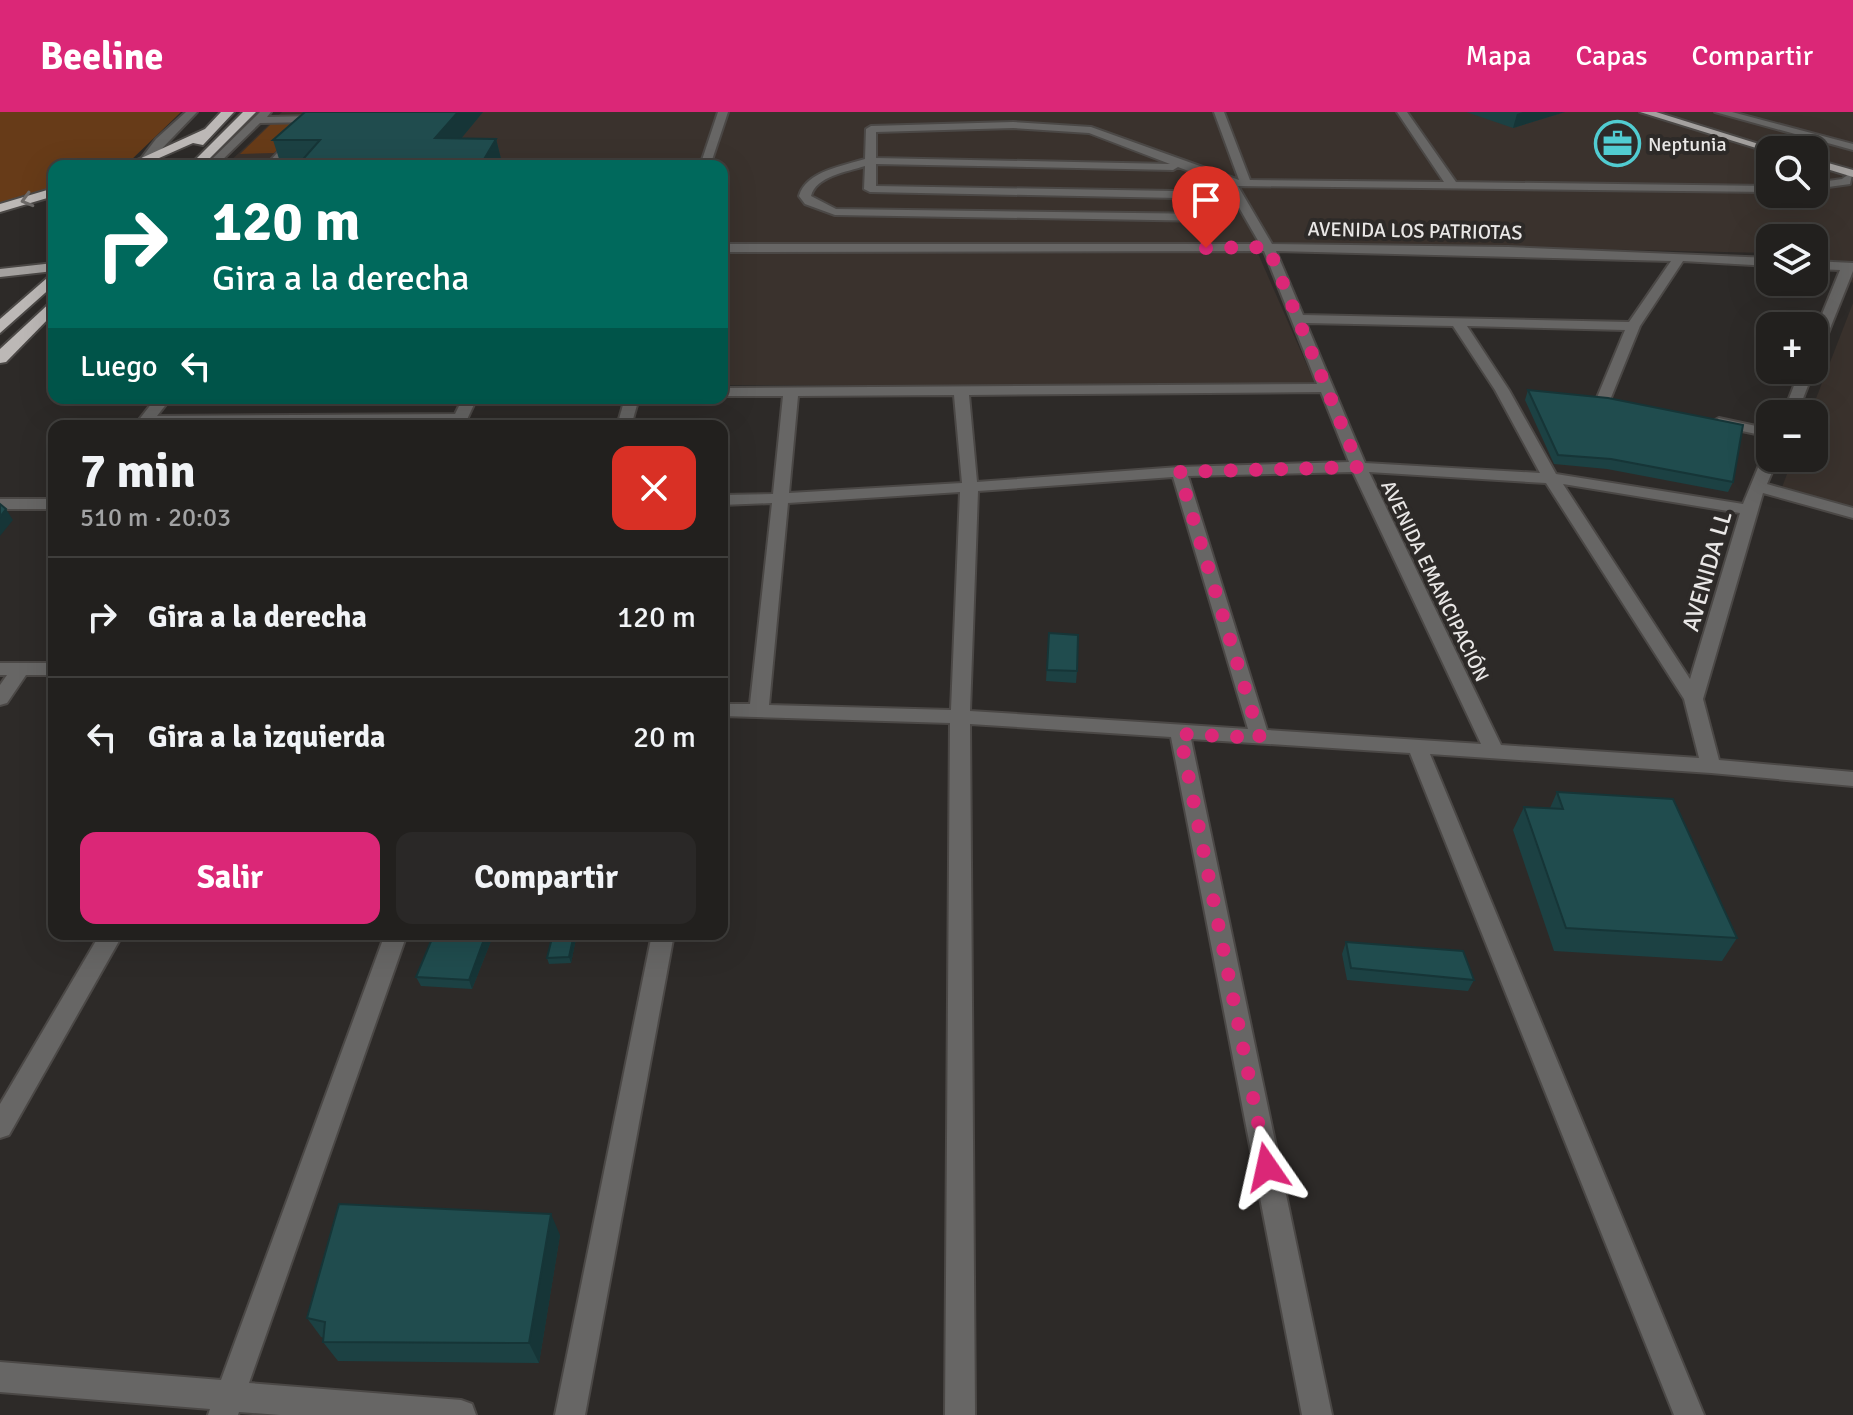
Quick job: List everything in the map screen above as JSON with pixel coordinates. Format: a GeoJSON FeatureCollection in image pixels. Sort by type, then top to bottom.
{"type":"FeatureCollection","features":[{"type":"Feature","properties":{"kind":"highway"},"geometry":{"type":"LineString","coordinates":[[182,157],[228,112]]}},
{"type":"Feature","properties":{"kind":"highway"},"geometry":{"type":"LineString","coordinates":[[202,160],[258,115]]}},
{"type":"Feature","properties":{"kind":"highway"},"geometry":{"type":"LineString","coordinates":[[145,160],[210,131]]}},
{"type":"Feature","properties":{"kind":"highway"},"geometry":{"type":"LineString","coordinates":[[0,208],[48,194]]}},
{"type":"Feature","properties":{"kind":"highway"},"geometry":{"type":"LineString","coordinates":[[0,328],[48,282]]}},
{"type":"Feature","properties":{"kind":"highway"},"geometry":{"type":"LineString","coordinates":[[0,358],[48,314]]}},
{"type":"Feature","properties":{"kind":"main road"},"geometry":{"type":"LineString","coordinates":[[1645,112],[1756,145]]}},
{"type":"Feature","properties":{"kind":"main road"},"geometry":{"type":"LineString","coordinates":[[1828,167],[1850,176]]}},
{"type":"Feature","properties":{"kind":"main road"},"geometry":{"type":"LineString","coordinates":[[0,262],[48,264]]}},
{"type":"Feature","properties":{"kind":"main road"},"geometry":{"type":"LineString","coordinates":[[0,273],[19,273],[48,266]]}},
{"type":"Feature","properties":{"kind":"main road"},"geometry":{"type":"LineString","coordinates":[[19,273],[29,282],[33,296]]}},
{"type":"Feature","properties":{"kind":"street"},"geometry":{"type":"LineString","coordinates":[[145,160],[160,141],[192,112]]}},
{"type":"Feature","properties":{"kind":"street"},"geometry":{"type":"LineString","coordinates":[[276,160],[317,119],[329,112]]}},
{"type":"Feature","properties":{"kind":"street"},"geometry":{"type":"LineString","coordinates":[[707,160],[723,112]]}},
{"type":"Feature","properties":{"kind":"street"},"geometry":{"type":"LineString","coordinates":[[1219,112],[1246,183]]}},
{"type":"Feature","properties":{"kind":"street"},"geometry":{"type":"LineString","coordinates":[[1402,112],[1452,185]]}},
{"type":"Feature","properties":{"kind":"street"},"geometry":{"type":"LineString","coordinates":[[1720,112],[1853,147]]}},
{"type":"Feature","properties":{"kind":"street"},"geometry":{"type":"LineString","coordinates":[[216,160],[258,115],[317,119]]}},
{"type":"Feature","properties":{"kind":"street"},"geometry":{"type":"LineString","coordinates":[[1238,196],[870,189],[871,129],[1013,125],[1091,130],[1231,183],[1756,189]]}},
{"type":"Feature","properties":{"kind":"street"},"geometry":{"type":"LineString","coordinates":[[1788,136],[1789,132]]}},
{"type":"Feature","properties":{"kind":"street"},"geometry":{"type":"LineString","coordinates":[[1189,167],[871,161],[821,177],[807,188],[805,196],[809,202],[835,212],[1213,218],[1222,215],[1238,196]]}},
{"type":"Feature","properties":{"kind":"street"},"geometry":{"type":"LineString","coordinates":[[1828,182],[1850,176],[1853,193]]}},
{"type":"Feature","properties":{"kind":"street","name":"AVENIDA EMANCIPACIÓN"},"geometry":{"type":"LineString","coordinates":[[1231,183],[1268,247],[1359,467],[1495,753]]}},
{"type":"Feature","properties":{"kind":"street","name":"AVENIDA LOS PATRIOTAS"},"geometry":{"type":"LineString","coordinates":[[728,248],[1268,247],[1756,261]]}},
{"type":"Feature","properties":{"kind":"street"},"geometry":{"type":"LineString","coordinates":[[1603,400],[1633,326],[1680,257]]}},
{"type":"Feature","properties":{"kind":"street"},"geometry":{"type":"LineString","coordinates":[[1828,266],[1850,267],[1828,318]]}},
{"type":"Feature","properties":{"kind":"street"},"geometry":{"type":"LineString","coordinates":[[1299,319],[1459,325],[1633,326]]}},
{"type":"Feature","properties":{"kind":"street"},"geometry":{"type":"LineString","coordinates":[[1459,325],[1509,391],[1549,475],[1693,699],[1711,766]]}},
{"type":"Feature","properties":{"kind":"street"},"geometry":{"type":"LineString","coordinates":[[728,392],[1327,388]]}},
{"type":"Feature","properties":{"kind":"street"},"geometry":{"type":"LineString","coordinates":[[759,709],[791,390]]}},
{"type":"Feature","properties":{"kind":"street"},"geometry":{"type":"LineString","coordinates":[[960,1415],[960,717],[970,488],[961,390]]}},
{"type":"Feature","properties":{"kind":"street"},"geometry":{"type":"LineString","coordinates":[[146,420],[159,404]]}},
{"type":"Feature","properties":{"kind":"street"},"geometry":{"type":"LineString","coordinates":[[1699,418],[1756,430]]}},
{"type":"Feature","properties":{"kind":"street"},"geometry":{"type":"LineString","coordinates":[[728,500],[970,488],[1179,472],[1359,467],[1549,475],[1639,487],[1750,510]]}},
{"type":"Feature","properties":{"kind":"street"},"geometry":{"type":"LineString","coordinates":[[1179,472],[1260,738]]}},
{"type":"Feature","properties":{"kind":"street","name":"AVENIDA LL"},"geometry":{"type":"LineString","coordinates":[[1693,699],[1764,472]]}},
{"type":"Feature","properties":{"kind":"street"},"geometry":{"type":"LineString","coordinates":[[1757,486],[1853,513]]}},
{"type":"Feature","properties":{"kind":"street"},"geometry":{"type":"LineString","coordinates":[[0,504],[48,504]]}},
{"type":"Feature","properties":{"kind":"street"},"geometry":{"type":"LineString","coordinates":[[0,669],[48,669]]}},
{"type":"Feature","properties":{"kind":"street"},"geometry":{"type":"LineString","coordinates":[[0,699],[20,670]]}},
{"type":"Feature","properties":{"kind":"street"},"geometry":{"type":"LineString","coordinates":[[728,710],[960,717],[1180,734],[1711,766],[1853,779]]}},
{"type":"Feature","properties":{"kind":"street"},"geometry":{"type":"LineString","coordinates":[[1180,734],[1317,1415]]}},
{"type":"Feature","properties":{"kind":"street"},"geometry":{"type":"LineString","coordinates":[[1418,749],[1689,1415]]}},
{"type":"Feature","properties":{"kind":"street"},"geometry":{"type":"LineString","coordinates":[[0,1127],[109,940]]}},
{"type":"Feature","properties":{"kind":"street"},"geometry":{"type":"LineString","coordinates":[[227,1406],[394,940]]}},
{"type":"Feature","properties":{"kind":"street"},"geometry":{"type":"LineString","coordinates":[[570,1415],[662,940]]}},
{"type":"Feature","properties":{"kind":"street"},"geometry":{"type":"LineString","coordinates":[[0,1377],[227,1406],[461,1415]]}},
{"type":"Feature","properties":{"kind":"shaded area"},"geometry":{"type":"Polygon","coordinates":[[[0,112],[181,112],[131,160],[48,160],[48,191],[0,205],[0,112]]]}},
{"type":"Feature","properties":{"kind":"shaded area"},"geometry":{"type":"Polygon","coordinates":[[[282,112],[1853,112],[1853,283],[1828,267],[1828,224],[1756,224],[1756,253],[1253,242],[1316,386],[728,385],[728,160],[231,160],[282,112]]]}},
{"type":"Feature","properties":{"kind":"shaded area"},"geometry":{"type":"Polygon","coordinates":[[[304,123],[274,153],[240,154],[271,124],[304,123]]]}},
{"type":"Feature","properties":{"kind":"shaded area"},"geometry":{"type":"Polygon","coordinates":[[[1853,303],[1853,509],[1781,490],[1788,472],[1828,472],[1828,400],[1815,400],[1822,384],[1828,384],[1828,368],[1853,303]]]}},
{"type":"Feature","properties":{"kind":"building"},"geometry":{"type":"Polygon","coordinates":[[[305,112],[458,112],[435,138],[496,139],[484,160],[302,160],[320,140],[273,140],[305,112]]]}},
{"type":"Feature","properties":{"kind":"building"},"geometry":{"type":"Polygon","coordinates":[[[1528,390],[1608,398],[1743,425],[1733,482],[1611,459],[1558,455],[1528,390]]]}},
{"type":"Feature","properties":{"kind":"building"},"geometry":{"type":"Polygon","coordinates":[[[1049,633],[1078,635],[1077,671],[1047,670],[1049,633]]]}},
{"type":"Feature","properties":{"kind":"building"},"geometry":{"type":"Polygon","coordinates":[[[1557,792],[1673,799],[1737,938],[1566,928],[1524,807],[1563,809],[1557,792]]]}},
{"type":"Feature","properties":{"kind":"building"},"geometry":{"type":"Polygon","coordinates":[[[431,940],[484,940],[469,980],[416,977],[431,940]]]}},
{"type":"Feature","properties":{"kind":"building"},"geometry":{"type":"Polygon","coordinates":[[[552,940],[573,940],[569,957],[547,958],[552,940]]]}},
{"type":"Feature","properties":{"kind":"building"},"geometry":{"type":"Polygon","coordinates":[[[1346,942],[1463,951],[1474,980],[1351,968],[1346,942]]]}},
{"type":"Feature","properties":{"kind":"building"},"geometry":{"type":"Polygon","coordinates":[[[339,1204],[551,1214],[529,1343],[323,1342],[325,1322],[307,1318],[339,1204]]]}},
{"type":"Feature","properties":{"kind":"place","name":"Neptunia"},"geometry":{"type":"Point","coordinates":[1617,144]}},
{"type":"Feature","properties":{"kind":"route"},"geometry":{"type":"LineString","coordinates":[[1206,248],[1268,247],[1359,467],[1179,472],[1260,738],[1180,734],[1267,1167]]}}]}
